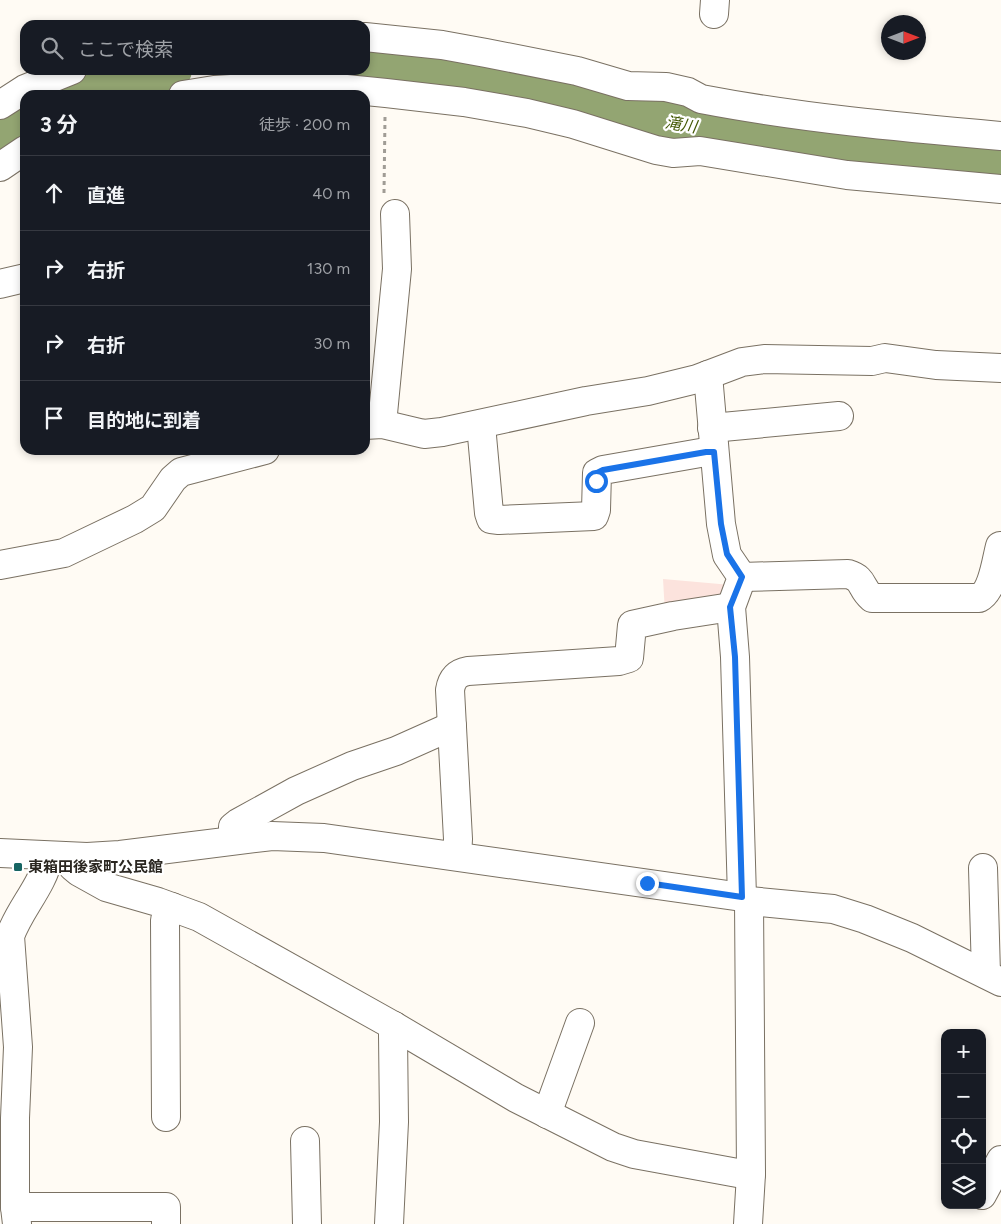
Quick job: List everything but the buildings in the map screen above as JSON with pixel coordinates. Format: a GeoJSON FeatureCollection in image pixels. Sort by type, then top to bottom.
{"type":"FeatureCollection","features":[{"type":"Feature","properties":{"kind":"street"},"geometry":{"type":"LineString","coordinates":[[370,39],[486,53],[577,70],[628,86],[666,87],[688,92],[701,99],[790,114],[857,123],[1001,136]]}},
{"type":"Feature","properties":{"kind":"street"},"geometry":{"type":"LineString","coordinates":[[23,90],[60,75]]}},
{"type":"Feature","properties":{"kind":"street"},"geometry":{"type":"LineString","coordinates":[[214,90],[284,86],[316,86],[356,90]]}},
{"type":"Feature","properties":{"kind":"street"},"geometry":{"type":"LineString","coordinates":[[370,91],[464,102],[527,113],[573,124],[656,150],[673,152],[700,151],[847,175],[1001,188]]}},
{"type":"Feature","properties":{"kind":"street"},"geometry":{"type":"LineString","coordinates":[[0,105],[20,92]]}},
{"type":"Feature","properties":{"kind":"street"},"geometry":{"type":"LineString","coordinates":[[0,167],[20,153]]}},
{"type":"Feature","properties":{"kind":"street"},"geometry":{"type":"LineString","coordinates":[[395,214],[397,269],[374,424],[424,434],[481,425],[586,401],[648,391],[708,375],[742,362],[764,359],[872,361],[885,358],[936,364],[1001,368]]}},
{"type":"Feature","properties":{"kind":"street"},"geometry":{"type":"LineString","coordinates":[[0,284],[20,279]]}},
{"type":"Feature","properties":{"kind":"street"},"geometry":{"type":"LineString","coordinates":[[708,375],[721,524],[727,554],[742,577]]}},
{"type":"Feature","properties":{"kind":"street"},"geometry":{"type":"LineString","coordinates":[[481,425],[489,513],[492,519],[499,520],[594,516],[596,510],[597,473],[603,470],[706,452],[713,440],[839,416]]}},
{"type":"Feature","properties":{"kind":"street"},"geometry":{"type":"LineString","coordinates":[[0,565],[64,553],[135,519],[153,508],[173,479],[181,472],[246,455]]}},
{"type":"Feature","properties":{"kind":"street"},"geometry":{"type":"LineString","coordinates":[[742,577],[848,574],[855,576],[861,581],[867,594],[872,598],[978,598],[985,595],[989,587],[997,546]]}},
{"type":"Feature","properties":{"kind":"street"},"geometry":{"type":"LineString","coordinates":[[742,577],[730,607],[735,657],[745,899],[751,1174],[748,1224]]}},
{"type":"Feature","properties":{"kind":"street"},"geometry":{"type":"LineString","coordinates":[[457,856],[458,839],[450,690],[453,679],[457,674],[468,671],[619,661],[629,658],[632,625],[730,607]]}},
{"type":"Feature","properties":{"kind":"street"},"geometry":{"type":"LineString","coordinates":[[234,840],[233,827],[238,823],[296,791],[352,766],[396,751],[452,726]]}},
{"type":"Feature","properties":{"kind":"street"},"geometry":{"type":"LineString","coordinates":[[0,853],[61,856],[120,855],[272,836],[316,837],[745,899],[834,909],[912,938],[994,978],[993,900],[983,868]]}},
{"type":"Feature","properties":{"kind":"street"},"geometry":{"type":"LineString","coordinates":[[61,856],[79,872],[106,888],[172,907],[199,917],[394,1026],[488,1082],[614,1148],[634,1154],[751,1174]]}},
{"type":"Feature","properties":{"kind":"street"},"geometry":{"type":"LineString","coordinates":[[61,856],[47,867],[10,936],[18,1047],[15,1118],[16,1216],[166,1206],[166,1224]]}},
{"type":"Feature","properties":{"kind":"street"},"geometry":{"type":"LineString","coordinates":[[166,1117],[165,920],[172,907]]}},
{"type":"Feature","properties":{"kind":"street"},"geometry":{"type":"LineString","coordinates":[[547,1114],[580,1024]]}},
{"type":"Feature","properties":{"kind":"street"},"geometry":{"type":"LineString","coordinates":[[388,1224],[394,1122],[394,1026]]}},
{"type":"Feature","properties":{"kind":"street"},"geometry":{"type":"LineString","coordinates":[[305,1141],[307,1224]]}},
{"type":"Feature","properties":{"kind":"street"},"geometry":{"type":"LineString","coordinates":[[986,1188],[1001,1160]]}},
{"type":"Feature","properties":{"kind":"path"},"geometry":{"type":"LineString","coordinates":[[386,93],[383,202],[395,214]]}},
{"type":"Feature","properties":{"kind":"shaded area"},"geometry":{"type":"Polygon","coordinates":[[[663,579],[731,585],[726,603],[665,613],[663,579]]]}},
{"type":"Feature","properties":{"kind":"waterway","name":"滝川"},"geometry":{"type":"LineString","coordinates":[[370,64],[393,66],[530,92],[607,112],[680,124],[858,151],[1001,167]]}},
{"type":"Feature","properties":{"kind":"waterway","name":"滝川"},"geometry":{"type":"LineString","coordinates":[[92,90],[151,75]]}},
{"type":"Feature","properties":{"kind":"waterway","name":"滝川"},"geometry":{"type":"LineString","coordinates":[[0,135],[20,123]]}},
{"type":"Feature","properties":{"kind":"place","name":"東箱田後家町公民館"},"geometry":{"type":"Point","coordinates":[18,867]}},
{"type":"Feature","properties":{"kind":"route"},"geometry":{"type":"LineString","coordinates":[[596,481],[597,473],[603,470],[714,452],[721,524],[727,554],[742,577],[730,607],[735,657],[742,897],[647,883]]}}]}
